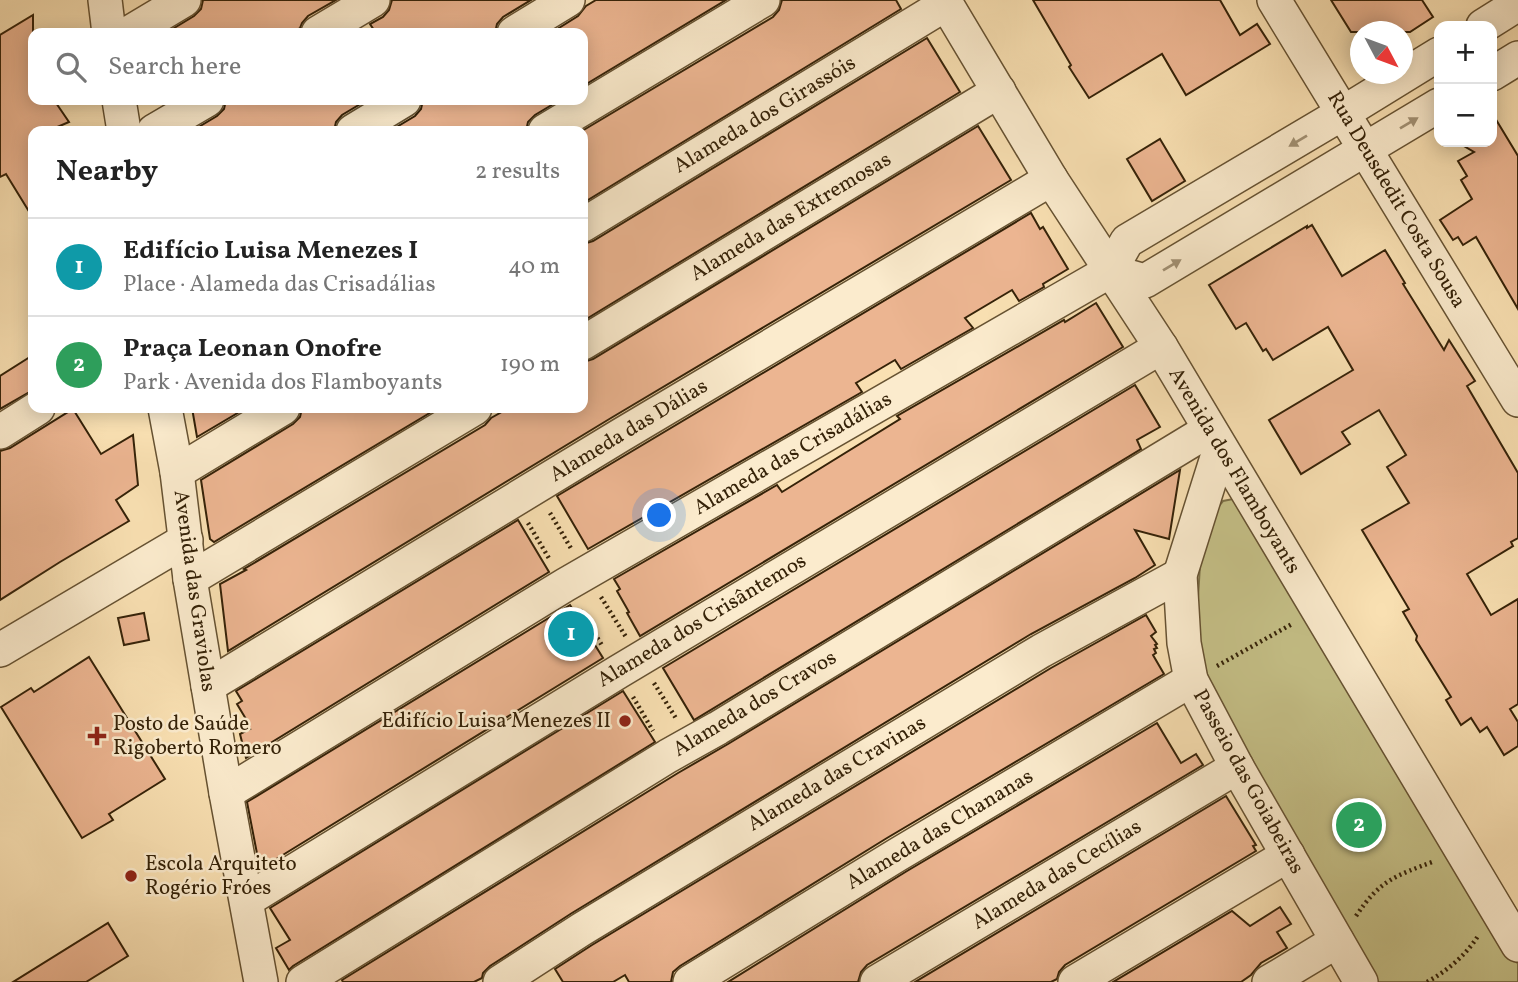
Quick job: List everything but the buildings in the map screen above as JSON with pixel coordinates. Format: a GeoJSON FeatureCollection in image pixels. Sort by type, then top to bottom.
{"type":"FeatureCollection","features":[{"type":"Feature","properties":{"kind":"street"},"geometry":{"type":"LineString","coordinates":[[105,0],[108,28]]}},
{"type":"Feature","properties":{"kind":"street"},"geometry":{"type":"LineString","coordinates":[[137,28],[184,0]]}},
{"type":"Feature","properties":{"kind":"street"},"geometry":{"type":"LineString","coordinates":[[326,28],[373,0]]}},
{"type":"Feature","properties":{"kind":"street"},"geometry":{"type":"LineString","coordinates":[[522,28],[568,0]]}},
{"type":"Feature","properties":{"kind":"street"},"geometry":{"type":"LineString","coordinates":[[553,126],[763,0]]}},
{"type":"Feature","properties":{"kind":"street","name":"Rua Deusdedit Costa Sousa"},"geometry":{"type":"LineString","coordinates":[[1274,0],[1518,400]]}},
{"type":"Feature","properties":{"kind":"street","name":"Avenida dos Flamboyants"},"geometry":{"type":"LineString","coordinates":[[945,2],[1051,179],[1160,347],[1462,851],[1510,924]]}},
{"type":"Feature","properties":{"kind":"street","name":"Alameda dos Girassóis"},"geometry":{"type":"LineString","coordinates":[[588,222],[945,2]]}},
{"type":"Feature","properties":{"kind":"street"},"geometry":{"type":"LineString","coordinates":[[1491,21],[1518,4]]}},
{"type":"Feature","properties":{"kind":"street"},"geometry":{"type":"LineString","coordinates":[[1434,57],[1128,241],[1110,271],[1145,281],[1434,108]]}},
{"type":"Feature","properties":{"kind":"street"},"geometry":{"type":"LineString","coordinates":[[1497,71],[1518,58]]}},
{"type":"Feature","properties":{"kind":"street","name":"Alameda das Extremosas"},"geometry":{"type":"LineString","coordinates":[[588,340],[999,91]]}},
{"type":"Feature","properties":{"kind":"street"},"geometry":{"type":"LineString","coordinates":[[120,105],[123,126]]}},
{"type":"Feature","properties":{"kind":"street"},"geometry":{"type":"LineString","coordinates":[[162,126],[198,105]]}},
{"type":"Feature","properties":{"kind":"street"},"geometry":{"type":"LineString","coordinates":[[361,126],[396,105]]}},
{"type":"Feature","properties":{"kind":"street","name":"Alameda das Dálias"},"geometry":{"type":"LineString","coordinates":[[208,686],[1051,179]]}},
{"type":"Feature","properties":{"kind":"street","name":"Alameda das Crisadálias"},"geometry":{"type":"LineString","coordinates":[[226,793],[575,579],[1110,271]]}},
{"type":"Feature","properties":{"kind":"street","name":"Alameda dos Crisântemos"},"geometry":{"type":"LineString","coordinates":[[247,900],[629,665],[1160,347]]}},
{"type":"Feature","properties":{"kind":"street"},"geometry":{"type":"LineString","coordinates":[[0,432],[30,413]]}},
{"type":"Feature","properties":{"kind":"street","name":"Avenida das Graviolas"},"geometry":{"type":"LineString","coordinates":[[166,413],[177,472],[190,579],[261,982]]}},
{"type":"Feature","properties":{"kind":"street"},"geometry":{"type":"LineString","coordinates":[[177,472],[275,413]]}},
{"type":"Feature","properties":{"kind":"street"},"geometry":{"type":"LineString","coordinates":[[190,579],[467,413]]}},
{"type":"Feature","properties":{"kind":"street","name":"Passeio das Goiabeiras"},"geometry":{"type":"LineString","coordinates":[[1215,439],[1180,575],[1184,643],[1191,680],[1237,767],[1361,982]]}},
{"type":"Feature","properties":{"kind":"street","name":"Alameda dos Cravos"},"geometry":{"type":"LineString","coordinates":[[303,982],[679,750],[1215,439]]}},
{"type":"Feature","properties":{"kind":"street"},"geometry":{"type":"LineString","coordinates":[[0,650],[186,540]]}},
{"type":"Feature","properties":{"kind":"street","name":"Alameda das Cravinas"},"geometry":{"type":"LineString","coordinates":[[500,982],[582,929],[1041,651],[1180,575]]}},
{"type":"Feature","properties":{"kind":"street","name":"Alameda das Chananas"},"geometry":{"type":"LineString","coordinates":[[690,982],[1191,680]]}},
{"type":"Feature","properties":{"kind":"street","name":"Alameda das Cecílias"},"geometry":{"type":"LineString","coordinates":[[877,982],[1237,767]]}},
{"type":"Feature","properties":{"kind":"street"},"geometry":{"type":"LineString","coordinates":[[1074,982],[1288,855]]}},
{"type":"Feature","properties":{"kind":"street"},"geometry":{"type":"LineString","coordinates":[[1269,982],[1337,941]]}},
{"type":"Feature","properties":{"kind":"path"},"geometry":{"type":"LineString","coordinates":[[525,494],[679,750]]}},
{"type":"Feature","properties":{"kind":"path"},"geometry":{"type":"LineString","coordinates":[[525,494],[679,750]]}},
{"type":"Feature","properties":{"kind":"path"},"geometry":{"type":"LineString","coordinates":[[1191,680],[1317,609]]}},
{"type":"Feature","properties":{"kind":"path"},"geometry":{"type":"LineString","coordinates":[[1337,941],[1375,891],[1388,880],[1462,851]]}},
{"type":"Feature","properties":{"kind":"path"},"geometry":{"type":"LineString","coordinates":[[1427,982],[1440,975],[1472,946],[1510,924]]}},
{"type":"Feature","properties":{"kind":"shaded area"},"geometry":{"type":"Polygon","coordinates":[[[1233,499],[1250,522],[1518,964],[1518,982],[1374,982],[1205,686],[1195,647],[1200,565],[1218,507],[1223,501],[1233,499]]]}},
{"type":"Feature","properties":{"kind":"place","name":"Edifício Luisa Menezes I"},"geometry":{"type":"Point","coordinates":[571,634]}},
{"type":"Feature","properties":{"kind":"place","name":"Edifício Luisa Menezes II"},"geometry":{"type":"Point","coordinates":[625,721]}},
{"type":"Feature","properties":{"kind":"place","name":"Posto de Saúde Rigoberto Romero"},"geometry":{"type":"Point","coordinates":[97,736]}},
{"type":"Feature","properties":{"kind":"place","name":"Praça Leonan Onofre"},"geometry":{"type":"Point","coordinates":[1359,825]}},
{"type":"Feature","properties":{"kind":"place","name":"Escola Arquiteto Rogério Fróes"},"geometry":{"type":"Point","coordinates":[131,876]}}]}
